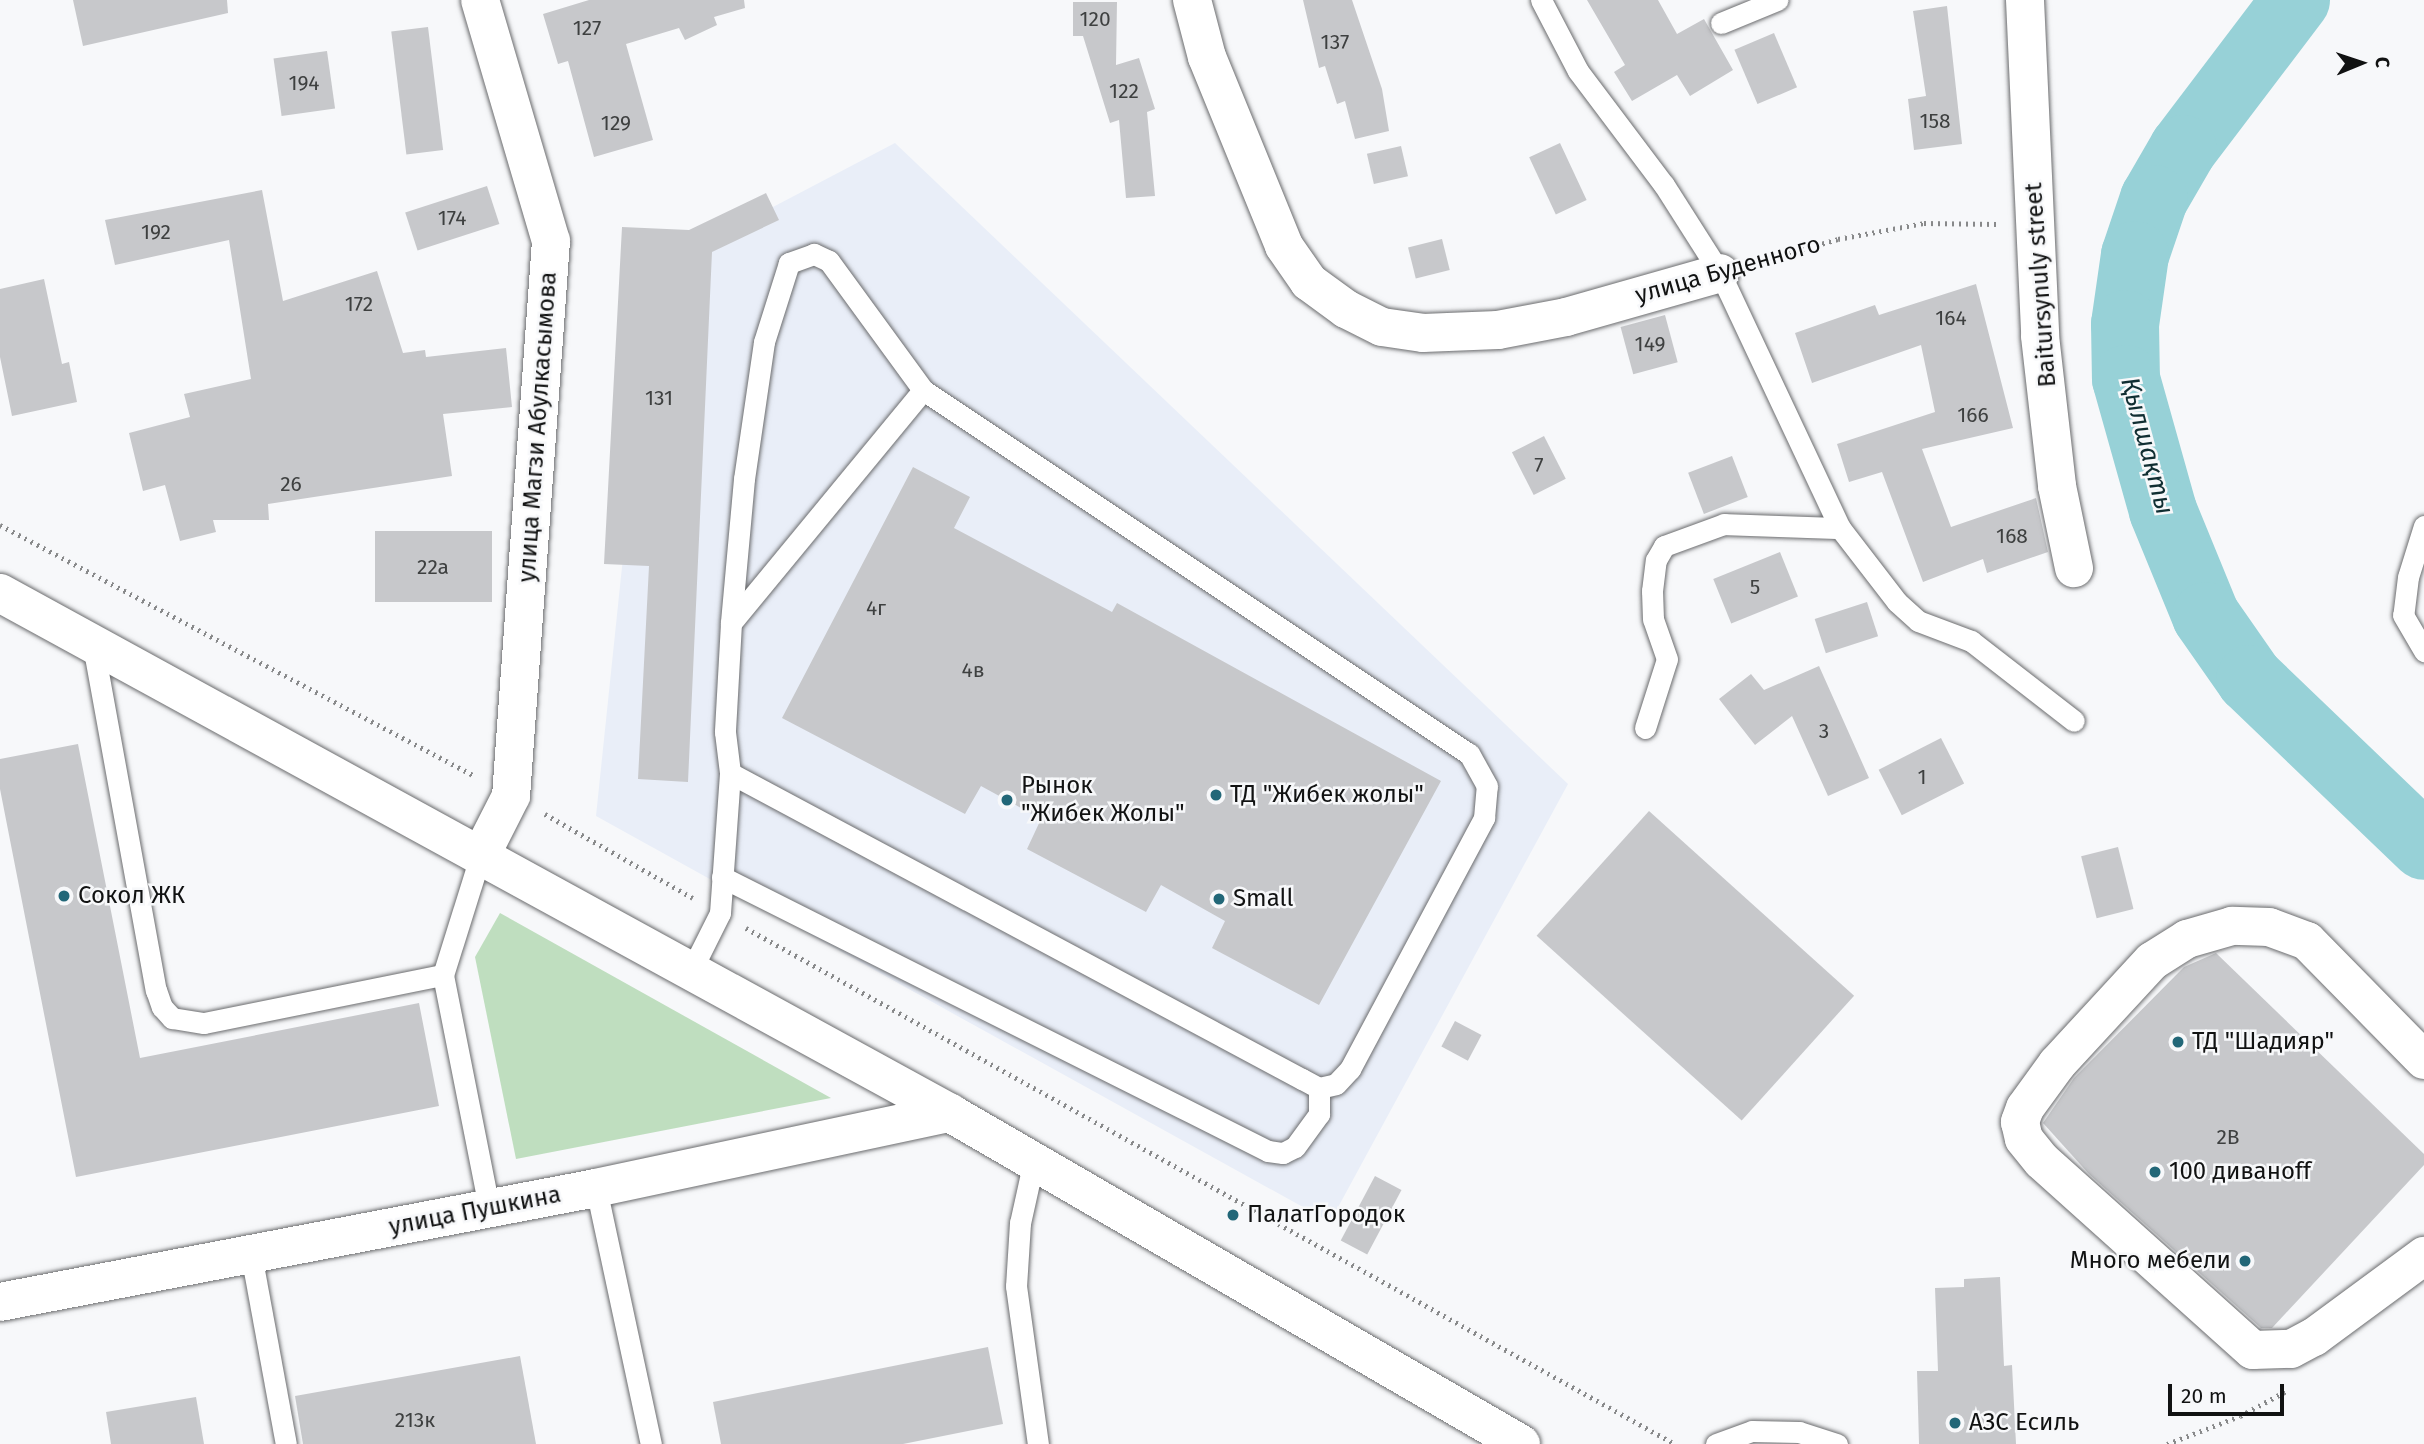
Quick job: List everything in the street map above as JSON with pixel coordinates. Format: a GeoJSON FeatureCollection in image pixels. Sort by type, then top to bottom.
{"type":"FeatureCollection","features":[{"type":"Feature","properties":{"kind":"street","name":"улица Магзи Абулкасымова"},"geometry":{"type":"LineString","coordinates":[[480,0],[551,241],[511,796],[480,858]]}},
{"type":"Feature","properties":{"kind":"street","name":"улица Буденного"},"geometry":{"type":"LineString","coordinates":[[1192,0],[1207,57],[1283,246],[1309,282],[1346,309],[1382,327],[1423,334],[1498,330],[1566,317],[1720,273]]}},
{"type":"Feature","properties":{"kind":"street","name":"Baitursynuly street"},"geometry":{"type":"LineString","coordinates":[[2025,0],[2042,348],[2057,486],[2074,568]]}},
{"type":"Feature","properties":{"kind":"street"},"geometry":{"type":"LineString","coordinates":[[0,593],[950,1113],[1521,1444]]}},
{"type":"Feature","properties":{"kind":"street"},"geometry":{"type":"LineString","coordinates":[[2424,1060],[2307,941],[2269,928],[2232,926],[2187,939],[2152,961],[2057,1064],[2025,1108],[2020,1122],[2024,1139],[2042,1161],[2253,1350],[2291,1349],[2314,1337],[2424,1256]]}},
{"type":"Feature","properties":{"kind":"street","name":"улица Пушкина"},"geometry":{"type":"LineString","coordinates":[[0,1302],[596,1188],[950,1113]]}},
{"type":"Feature","properties":{"kind":"lane"},"geometry":{"type":"LineString","coordinates":[[1541,0],[1578,71],[1664,185],[1720,273],[1840,528],[1897,603],[1917,621],[1971,641],[2074,721]]}},
{"type":"Feature","properties":{"kind":"lane"},"geometry":{"type":"LineString","coordinates":[[1721,23],[1777,0]]}},
{"type":"Feature","properties":{"kind":"lane"},"geometry":{"type":"LineString","coordinates":[[691,971],[720,913],[730,773],[725,732],[731,622],[744,479],[764,342],[789,263],[803,255],[829,261],[923,390],[1469,754],[1487,786],[1484,818],[1350,1069],[1336,1084],[1319,1088],[730,773]]}},
{"type":"Feature","properties":{"kind":"lane"},"geometry":{"type":"LineString","coordinates":[[731,622],[923,390]]}},
{"type":"Feature","properties":{"kind":"lane"},"geometry":{"type":"LineString","coordinates":[[1645,728],[1667,659],[1653,619],[1652,592],[1656,560],[1664,545],[1724,524],[1840,528]]}},
{"type":"Feature","properties":{"kind":"lane"},"geometry":{"type":"LineString","coordinates":[[2424,526],[2408,577],[2403,615],[2424,651]]}},
{"type":"Feature","properties":{"kind":"lane"},"geometry":{"type":"LineString","coordinates":[[93,645],[156,990],[162,1007],[172,1018],[204,1023],[443,975]]}},
{"type":"Feature","properties":{"kind":"lane"},"geometry":{"type":"LineString","coordinates":[[480,858],[443,975],[489,1208]]}},
{"type":"Feature","properties":{"kind":"lane"},"geometry":{"type":"LineString","coordinates":[[722,877],[1268,1151],[1283,1153],[1294,1147],[1319,1114],[1319,1088]]}},
{"type":"Feature","properties":{"kind":"lane"},"geometry":{"type":"LineString","coordinates":[[1034,1160],[1020,1223],[1016,1286],[1038,1444]]}},
{"type":"Feature","properties":{"kind":"lane"},"geometry":{"type":"LineString","coordinates":[[596,1188],[651,1444]]}},
{"type":"Feature","properties":{"kind":"lane"},"geometry":{"type":"LineString","coordinates":[[251,1254],[286,1444]]}},
{"type":"Feature","properties":{"kind":"lane"},"geometry":{"type":"LineString","coordinates":[[1716,1444],[1752,1431],[1799,1432],[1838,1444]]}},
{"type":"Feature","properties":{"kind":"path","name":"улица Буденного"},"geometry":{"type":"LineString","coordinates":[[1720,273],[1838,239],[1924,223],[2036,224]]}},
{"type":"Feature","properties":{"kind":"path"},"geometry":{"type":"LineString","coordinates":[[0,525],[511,796],[1410,1301],[1675,1444]]}},
{"type":"Feature","properties":{"kind":"shaded area"},"geometry":{"type":"Polygon","coordinates":[[[895,143],[1568,784],[1330,1222],[596,816],[653,270],[895,143]]]}},
{"type":"Feature","properties":{"kind":"green space"},"geometry":{"type":"Polygon","coordinates":[[[500,913],[831,1098],[516,1159],[475,957],[500,913]]]}},
{"type":"Feature","properties":{"kind":"building"},"geometry":{"type":"Polygon","coordinates":[[[73,0],[227,0],[228,13],[83,46],[73,0]]]}},
{"type":"Feature","properties":{"kind":"building"},"geometry":{"type":"Polygon","coordinates":[[[589,0],[744,0],[745,8],[714,17],[717,25],[685,40],[679,28],[626,44],[653,140],[594,157],[568,61],[558,64],[543,14],[589,0]]]}},
{"type":"Feature","properties":{"kind":"building"},"geometry":{"type":"Polygon","coordinates":[[[1303,0],[1352,0],[1382,89],[1389,131],[1355,139],[1345,101],[1337,104],[1325,66],[1319,68],[1303,0]]]}},
{"type":"Feature","properties":{"kind":"building"},"geometry":{"type":"Polygon","coordinates":[[[1587,0],[1658,0],[1677,34],[1704,19],[1733,70],[1690,96],[1677,75],[1632,101],[1614,72],[1625,65],[1587,0]]]}},
{"type":"Feature","properties":{"kind":"building"},"geometry":{"type":"Polygon","coordinates":[[[1073,2],[1117,2],[1116,65],[1139,58],[1155,109],[1147,112],[1155,196],[1126,198],[1119,120],[1110,123],[1083,36],[1073,36],[1073,2]]]}},
{"type":"Feature","properties":{"kind":"building"},"geometry":{"type":"Polygon","coordinates":[[[1947,6],[1962,144],[1914,150],[1908,99],[1926,96],[1913,11],[1947,6]]]}},
{"type":"Feature","properties":{"kind":"building"},"geometry":{"type":"Polygon","coordinates":[[[428,27],[443,150],[406,155],[391,32],[428,27]]]}},
{"type":"Feature","properties":{"kind":"building"},"geometry":{"type":"Polygon","coordinates":[[[1774,33],[1797,87],[1757,104],[1734,50],[1774,33]]]}},
{"type":"Feature","properties":{"kind":"building"},"geometry":{"type":"Polygon","coordinates":[[[327,51],[335,108],[282,116],[274,59],[327,51]]]}},
{"type":"Feature","properties":{"kind":"building"},"geometry":{"type":"Polygon","coordinates":[[[1560,143],[1587,200],[1556,214],[1529,157],[1560,143]]]}},
{"type":"Feature","properties":{"kind":"building"},"geometry":{"type":"Polygon","coordinates":[[[1401,146],[1408,176],[1374,184],[1367,154],[1401,146]]]}},
{"type":"Feature","properties":{"kind":"building"},"geometry":{"type":"Polygon","coordinates":[[[487,186],[499,224],[418,251],[405,213],[487,186]]]}},
{"type":"Feature","properties":{"kind":"building"},"geometry":{"type":"Polygon","coordinates":[[[262,190],[283,301],[377,271],[403,353],[425,350],[426,357],[506,348],[512,407],[443,414],[452,476],[268,504],[269,520],[213,520],[216,532],[180,541],[165,485],[143,491],[129,433],[190,417],[184,394],[251,379],[229,240],[115,265],[105,220],[262,190]]]}},
{"type":"Feature","properties":{"kind":"building"},"geometry":{"type":"Polygon","coordinates":[[[766,193],[779,220],[712,252],[688,782],[638,779],[649,566],[604,564],[622,227],[689,230],[766,193]]]}},
{"type":"Feature","properties":{"kind":"building"},"geometry":{"type":"Polygon","coordinates":[[[1442,239],[1450,270],[1416,279],[1408,247],[1442,239]]]}},
{"type":"Feature","properties":{"kind":"building"},"geometry":{"type":"Polygon","coordinates":[[[44,279],[62,364],[69,362],[77,402],[12,416],[0,357],[0,289],[44,279]]]}},
{"type":"Feature","properties":{"kind":"building"},"geometry":{"type":"Polygon","coordinates":[[[1976,284],[2013,428],[1922,449],[1951,527],[2036,498],[2048,552],[1987,573],[1983,559],[1923,582],[1882,472],[1849,482],[1837,444],[1935,412],[1921,345],[1812,383],[1795,333],[1875,305],[1879,315],[1976,284]]]}},
{"type":"Feature","properties":{"kind":"building"},"geometry":{"type":"Polygon","coordinates":[[[1665,315],[1678,362],[1633,374],[1621,327],[1665,315]]]}},
{"type":"Feature","properties":{"kind":"building"},"geometry":{"type":"Polygon","coordinates":[[[1544,436],[1566,479],[1534,495],[1512,452],[1544,436]]]}},
{"type":"Feature","properties":{"kind":"building"},"geometry":{"type":"Polygon","coordinates":[[[1732,456],[1748,497],[1704,514],[1688,473],[1732,456]]]}},
{"type":"Feature","properties":{"kind":"building"},"geometry":{"type":"Polygon","coordinates":[[[913,467],[970,497],[954,528],[1112,612],[1117,603],[1441,781],[1319,1005],[1212,948],[1225,921],[1161,885],[1146,912],[1027,849],[1041,819],[981,786],[965,814],[782,718],[913,467]]]}},
{"type":"Feature","properties":{"kind":"building"},"geometry":{"type":"Polygon","coordinates":[[[375,531],[492,531],[492,602],[375,602],[375,531]]]}},
{"type":"Feature","properties":{"kind":"building"},"geometry":{"type":"Polygon","coordinates":[[[1780,552],[1798,597],[1731,623],[1713,579],[1780,552]]]}},
{"type":"Feature","properties":{"kind":"building"},"geometry":{"type":"Polygon","coordinates":[[[1867,602],[1878,636],[1826,653],[1815,619],[1867,602]]]}},
{"type":"Feature","properties":{"kind":"building"},"geometry":{"type":"Polygon","coordinates":[[[1819,666],[1869,778],[1828,796],[1792,716],[1755,745],[1719,699],[1751,674],[1764,690],[1819,666]]]}},
{"type":"Feature","properties":{"kind":"building"},"geometry":{"type":"Polygon","coordinates":[[[1941,738],[1964,783],[1902,815],[1879,770],[1941,738]]]}},
{"type":"Feature","properties":{"kind":"building","name":"Сокол ЖК"},"geometry":{"type":"Polygon","coordinates":[[[78,744],[140,1058],[419,1003],[439,1106],[76,1177],[0,789],[0,759],[78,744]]]}},
{"type":"Feature","properties":{"kind":"building"},"geometry":{"type":"Polygon","coordinates":[[[1649,811],[1854,996],[1742,1121],[1537,936],[1649,811]]]}},
{"type":"Feature","properties":{"kind":"building"},"geometry":{"type":"Polygon","coordinates":[[[2118,847],[2133,909],[2097,918],[2081,856],[2118,847]]]}},
{"type":"Feature","properties":{"kind":"building"},"geometry":{"type":"Polygon","coordinates":[[[2216,953],[2424,1154],[2424,1165],[2272,1328],[2261,1328],[2089,1174],[2043,1123],[2074,1078],[2184,967],[2216,953]]]}},
{"type":"Feature","properties":{"kind":"building"},"geometry":{"type":"Polygon","coordinates":[[[1455,1021],[1481,1035],[1468,1061],[1441,1047],[1455,1021]]]}},
{"type":"Feature","properties":{"kind":"building"},"geometry":{"type":"Polygon","coordinates":[[[1375,1176],[1401,1190],[1367,1255],[1341,1240],[1375,1176]]]}},
{"type":"Feature","properties":{"kind":"building"},"geometry":{"type":"Polygon","coordinates":[[[2000,1277],[2004,1366],[2012,1365],[2016,1444],[1919,1444],[1917,1371],[1938,1371],[1935,1288],[1964,1287],[1964,1279],[2000,1277]]]}},
{"type":"Feature","properties":{"kind":"building"},"geometry":{"type":"Polygon","coordinates":[[[988,1347],[1003,1424],[903,1444],[721,1444],[713,1402],[988,1347]]]}},
{"type":"Feature","properties":{"kind":"building"},"geometry":{"type":"Polygon","coordinates":[[[520,1356],[536,1444],[303,1444],[295,1396],[520,1356]]]}},
{"type":"Feature","properties":{"kind":"building"},"geometry":{"type":"Polygon","coordinates":[[[196,1397],[204,1444],[111,1444],[106,1412],[196,1397]]]}},
{"type":"Feature","properties":{"kind":"waterway","name":"Қылшақты"},"geometry":{"type":"LineString","coordinates":[[2296,0],[2183,149],[2154,199],[2135,255],[2125,324],[2126,379],[2163,511],[2206,616],[2250,679],[2424,846]]}},
{"type":"Feature","properties":{"kind":"place","name":"ТД \"Жибек жолы\""},"geometry":{"type":"Point","coordinates":[1216,795]}},
{"type":"Feature","properties":{"kind":"place","name":"Рынок \"Жибек Жолы\""},"geometry":{"type":"Point","coordinates":[1007,800]}},
{"type":"Feature","properties":{"kind":"place","name":"Сокол ЖК"},"geometry":{"type":"Point","coordinates":[64,896]}},
{"type":"Feature","properties":{"kind":"place","name":"Small"},"geometry":{"type":"Point","coordinates":[1219,899]}},
{"type":"Feature","properties":{"kind":"place","name":"ТД \"Шадияр\""},"geometry":{"type":"Point","coordinates":[2178,1042]}},
{"type":"Feature","properties":{"kind":"place","name":"100 диваноff"},"geometry":{"type":"Point","coordinates":[2155,1172]}},
{"type":"Feature","properties":{"kind":"place","name":"ПалатГородок"},"geometry":{"type":"Point","coordinates":[1233,1215]}},
{"type":"Feature","properties":{"kind":"place","name":"Много мебели"},"geometry":{"type":"Point","coordinates":[2245,1261]}},
{"type":"Feature","properties":{"kind":"place","name":"АЗС Есиль"},"geometry":{"type":"Point","coordinates":[1955,1423]}}]}
